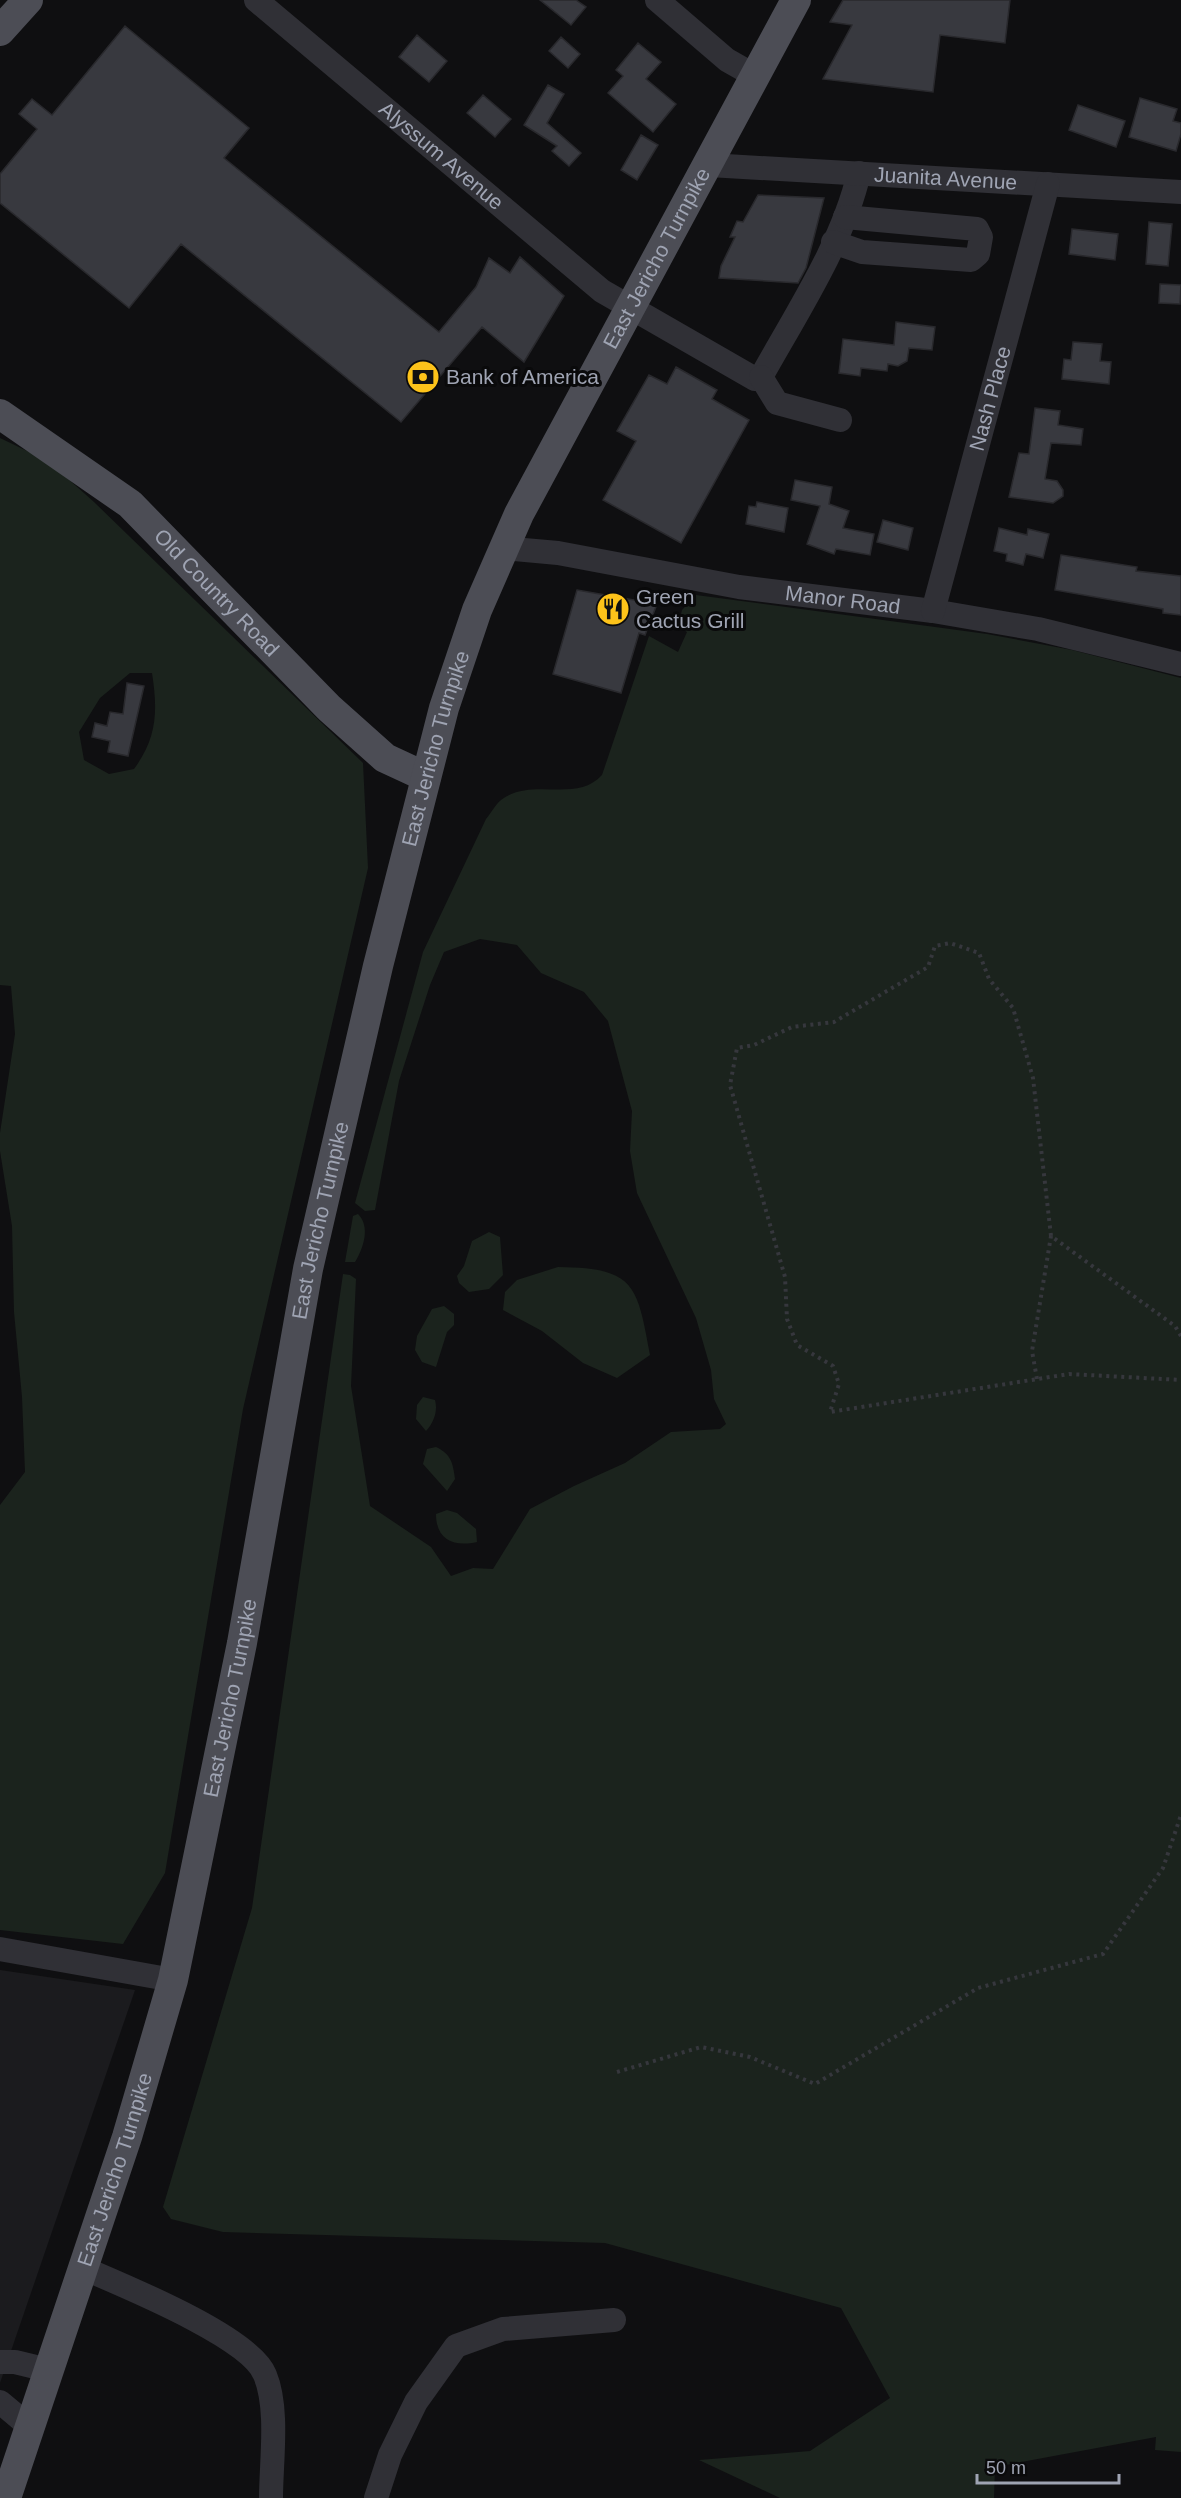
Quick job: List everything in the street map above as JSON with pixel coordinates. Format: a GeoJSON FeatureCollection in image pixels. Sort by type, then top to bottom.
{"type":"FeatureCollection","features":[{"type":"Feature","properties":{"kind":"main road"},"geometry":{"type":"LineString","coordinates":[[0,31],[28,0]]}},
{"type":"Feature","properties":{"kind":"main road","name":"East Jericho Turnpike"},"geometry":{"type":"LineString","coordinates":[[6,2498],[127,2137],[173,1980],[242,1643],[308,1269],[378,966],[444,708],[477,610],[502,548],[796,0]]}},
{"type":"Feature","properties":{"kind":"main road","name":"Old Country Road"},"geometry":{"type":"LineString","coordinates":[[0,414],[130,504],[338,715],[385,758],[426,777]]}},
{"type":"Feature","properties":{"kind":"street","name":"Alyssum Avenue"},"geometry":{"type":"LineString","coordinates":[[256,0],[595,285],[630,308],[755,379],[761,377]]}},
{"type":"Feature","properties":{"kind":"street"},"geometry":{"type":"LineString","coordinates":[[657,0],[727,60],[757,76]]}},
{"type":"Feature","properties":{"kind":"street","name":"Juanita Avenue"},"geometry":{"type":"LineString","coordinates":[[709,165],[1181,192]]}},
{"type":"Feature","properties":{"kind":"street"},"geometry":{"type":"LineString","coordinates":[[840,420],[777,403],[761,377],[833,243],[853,200],[859,173]]}},
{"type":"Feature","properties":{"kind":"street","name":"Nash Place"},"geometry":{"type":"LineString","coordinates":[[933,611],[1048,184]]}},
{"type":"Feature","properties":{"kind":"street"},"geometry":{"type":"LineString","coordinates":[[833,243],[862,252],[971,260],[978,254],[981,237],[977,229],[845,217]]}},
{"type":"Feature","properties":{"kind":"street","name":"Manor Road"},"geometry":{"type":"LineString","coordinates":[[502,548],[558,553],[739,587],[933,611],[1038,629],[1181,664]]}},
{"type":"Feature","properties":{"kind":"street"},"geometry":{"type":"LineString","coordinates":[[0,1949],[173,1980]]}},
{"type":"Feature","properties":{"kind":"street"},"geometry":{"type":"LineString","coordinates":[[83,2268],[161,2302],[230,2342],[257,2362],[266,2375],[272,2416],[271,2498]]}},
{"type":"Feature","properties":{"kind":"street"},"geometry":{"type":"LineString","coordinates":[[376,2498],[390,2455],[416,2402],[456,2346],[503,2330],[614,2320]]}},
{"type":"Feature","properties":{"kind":"street"},"geometry":{"type":"LineString","coordinates":[[0,2362],[15,2362],[48,2370]]}},
{"type":"Feature","properties":{"kind":"street"},"geometry":{"type":"LineString","coordinates":[[0,2402],[30,2427]]}},
{"type":"Feature","properties":{"kind":"path"},"geometry":{"type":"LineString","coordinates":[[1036,1379],[1032,1351],[1051,1236],[1033,1078],[1013,1008],[989,980],[979,954],[950,943],[935,946],[928,967],[834,1022],[792,1027],[754,1045],[737,1048],[730,1085],[785,1277],[786,1319],[797,1344],[833,1366],[839,1384],[830,1412],[1069,1374],[1181,1380]]}},
{"type":"Feature","properties":{"kind":"path"},"geometry":{"type":"LineString","coordinates":[[1051,1236],[1175,1326],[1181,1336]]}},
{"type":"Feature","properties":{"kind":"path"},"geometry":{"type":"LineString","coordinates":[[617,2072],[701,2047],[750,2057],[815,2084],[978,1988],[1103,1954],[1163,1868],[1181,1815]]}},
{"type":"Feature","properties":{"kind":"shaded area"},"geometry":{"type":"Polygon","coordinates":[[[0,438],[48,461],[94,502],[363,763],[368,868],[243,1409],[165,1873],[123,1944],[0,1930],[0,1505],[25,1472],[22,1397],[14,1312],[12,1226],[0,1151],[0,1133],[15,1034],[11,986],[0,985],[0,438]],[[130,673],[100,698],[79,732],[84,760],[109,774],[134,769],[142,758],[154,724],[155,700],[152,673],[130,673]]]}},
{"type":"Feature","properties":{"kind":"shaded area"},"geometry":{"type":"Polygon","coordinates":[[[696,595],[987,634],[1072,650],[1181,678],[1181,2452],[1155,2450],[1156,2437],[995,2467],[994,2498],[780,2498],[699,2460],[810,2451],[890,2398],[841,2308],[605,2243],[223,2232],[171,2219],[163,2207],[252,1908],[343,1274],[356,1279],[351,1386],[370,1506],[431,1547],[451,1576],[473,1568],[493,1569],[530,1509],[625,1463],[671,1432],[720,1429],[726,1424],[714,1399],[711,1370],[696,1318],[637,1193],[630,1151],[632,1111],[608,1021],[584,992],[541,973],[517,945],[480,939],[444,952],[430,985],[399,1081],[375,1210],[365,1211],[355,1203],[423,952],[486,819],[501,800],[513,793],[526,790],[580,788],[602,775],[649,636],[678,652],[687,632],[678,627],[682,610],[696,595]]]}},
{"type":"Feature","properties":{"kind":"shaded area"},"geometry":{"type":"Polygon","coordinates":[[[358,1214],[365,1231],[363,1245],[355,1262],[345,1262],[353,1216],[358,1214]]]}},
{"type":"Feature","properties":{"kind":"shaded area"},"geometry":{"type":"Polygon","coordinates":[[[489,1232],[500,1237],[503,1275],[489,1289],[469,1292],[459,1283],[457,1276],[464,1266],[472,1241],[489,1232]]]}},
{"type":"Feature","properties":{"kind":"shaded area"},"geometry":{"type":"Polygon","coordinates":[[[558,1267],[603,1271],[618,1277],[628,1285],[641,1311],[650,1355],[617,1378],[583,1363],[542,1331],[503,1310],[505,1292],[517,1280],[558,1267]]]}},
{"type":"Feature","properties":{"kind":"shaded area"},"geometry":{"type":"Polygon","coordinates":[[[444,1306],[454,1314],[454,1325],[447,1332],[436,1367],[422,1362],[415,1350],[417,1336],[432,1309],[444,1306]]]}},
{"type":"Feature","properties":{"kind":"shaded area"},"geometry":{"type":"Polygon","coordinates":[[[423,1397],[435,1400],[436,1404],[435,1416],[426,1431],[416,1419],[417,1405],[423,1397]]]}},
{"type":"Feature","properties":{"kind":"shaded area"},"geometry":{"type":"Polygon","coordinates":[[[436,1447],[448,1456],[453,1468],[455,1479],[447,1491],[423,1464],[427,1449],[436,1447]]]}},
{"type":"Feature","properties":{"kind":"shaded area"},"geometry":{"type":"Polygon","coordinates":[[[447,1510],[457,1513],[476,1529],[477,1542],[461,1544],[443,1536],[439,1530],[436,1514],[447,1510]]]}},
{"type":"Feature","properties":{"kind":"shaded area"},"geometry":{"type":"Polygon","coordinates":[[[0,1970],[135,1990],[0,2383],[0,1970]]]}},
{"type":"Feature","properties":{"kind":"building"},"geometry":{"type":"Polygon","coordinates":[[[540,0],[576,0],[586,7],[571,25],[540,0]]]}},
{"type":"Feature","properties":{"kind":"building"},"geometry":{"type":"Polygon","coordinates":[[[843,0],[1010,0],[1005,43],[940,35],[933,92],[823,79],[852,25],[830,22],[843,0]]]}},
{"type":"Feature","properties":{"kind":"building"},"geometry":{"type":"Polygon","coordinates":[[[125,26],[249,128],[224,158],[439,332],[476,287],[489,258],[510,273],[520,257],[564,296],[524,362],[482,327],[401,422],[181,244],[129,308],[0,203],[0,174],[37,129],[19,114],[32,99],[52,115],[125,26]]]}},
{"type":"Feature","properties":{"kind":"building"},"geometry":{"type":"Polygon","coordinates":[[[417,35],[447,61],[429,82],[399,57],[417,35]]]}},
{"type":"Feature","properties":{"kind":"building"},"geometry":{"type":"Polygon","coordinates":[[[561,37],[580,54],[568,68],[549,51],[561,37]]]}},
{"type":"Feature","properties":{"kind":"building"},"geometry":{"type":"Polygon","coordinates":[[[638,43],[661,62],[646,79],[676,104],[653,132],[608,93],[623,76],[616,70],[638,43]]]}},
{"type":"Feature","properties":{"kind":"building"},"geometry":{"type":"Polygon","coordinates":[[[548,85],[564,94],[547,123],[581,153],[569,166],[552,151],[557,146],[524,125],[548,85]]]}},
{"type":"Feature","properties":{"kind":"building"},"geometry":{"type":"Polygon","coordinates":[[[483,95],[511,119],[495,137],[467,113],[483,95]]]}},
{"type":"Feature","properties":{"kind":"building"},"geometry":{"type":"Polygon","coordinates":[[[1140,98],[1177,109],[1173,121],[1181,123],[1181,134],[1176,151],[1129,137],[1140,98]]]}},
{"type":"Feature","properties":{"kind":"building"},"geometry":{"type":"Polygon","coordinates":[[[1078,105],[1125,121],[1116,147],[1069,130],[1078,105]]]}},
{"type":"Feature","properties":{"kind":"building"},"geometry":{"type":"Polygon","coordinates":[[[641,135],[658,145],[637,180],[621,170],[641,135]]]}},
{"type":"Feature","properties":{"kind":"building"},"geometry":{"type":"Polygon","coordinates":[[[758,195],[824,198],[806,268],[798,283],[719,278],[721,266],[735,237],[730,237],[737,221],[743,222],[758,195]]]}},
{"type":"Feature","properties":{"kind":"building"},"geometry":{"type":"Polygon","coordinates":[[[1149,222],[1172,224],[1168,266],[1146,264],[1149,222]]]}},
{"type":"Feature","properties":{"kind":"building"},"geometry":{"type":"Polygon","coordinates":[[[1072,229],[1118,234],[1115,260],[1069,254],[1072,229]]]}},
{"type":"Feature","properties":{"kind":"building"},"geometry":{"type":"Polygon","coordinates":[[[1160,284],[1181,285],[1180,304],[1159,303],[1160,284]]]}},
{"type":"Feature","properties":{"kind":"building"},"geometry":{"type":"Polygon","coordinates":[[[896,322],[935,327],[932,350],[909,348],[907,361],[898,366],[888,364],[887,371],[861,368],[860,376],[839,373],[843,339],[894,345],[896,322]]]}},
{"type":"Feature","properties":{"kind":"building"},"geometry":{"type":"Polygon","coordinates":[[[1073,342],[1102,344],[1100,361],[1111,362],[1109,384],[1062,379],[1064,359],[1071,360],[1073,342]]]}},
{"type":"Feature","properties":{"kind":"building"},"geometry":{"type":"Polygon","coordinates":[[[676,367],[717,390],[712,399],[749,420],[681,543],[603,500],[636,441],[617,431],[649,375],[667,384],[676,367]]]}},
{"type":"Feature","properties":{"kind":"building"},"geometry":{"type":"Polygon","coordinates":[[[1035,408],[1060,411],[1058,425],[1083,429],[1081,445],[1051,443],[1045,479],[1057,481],[1063,490],[1063,496],[1053,503],[1009,497],[1019,453],[1029,454],[1035,408]]]}},
{"type":"Feature","properties":{"kind":"building"},"geometry":{"type":"Polygon","coordinates":[[[795,480],[832,487],[829,504],[849,511],[843,528],[874,534],[870,555],[836,549],[834,554],[807,544],[820,506],[791,500],[795,480]]]}},
{"type":"Feature","properties":{"kind":"building"},"geometry":{"type":"Polygon","coordinates":[[[757,502],[788,508],[784,532],[746,524],[749,506],[756,507],[757,502]]]}},
{"type":"Feature","properties":{"kind":"building"},"geometry":{"type":"Polygon","coordinates":[[[883,520],[913,528],[908,550],[877,542],[883,520]]]}},
{"type":"Feature","properties":{"kind":"building"},"geometry":{"type":"Polygon","coordinates":[[[999,528],[1027,535],[1028,529],[1049,534],[1043,558],[1026,554],[1023,565],[1006,561],[1007,554],[994,551],[999,528]]]}},
{"type":"Feature","properties":{"kind":"building"},"geometry":{"type":"Polygon","coordinates":[[[1061,555],[1137,567],[1136,571],[1181,576],[1181,615],[1163,613],[1163,609],[1055,590],[1061,555]]]}},
{"type":"Feature","properties":{"kind":"building"},"geometry":{"type":"Polygon","coordinates":[[[577,590],[657,604],[645,635],[639,633],[621,693],[553,674],[577,590]]]}},
{"type":"Feature","properties":{"kind":"building"},"geometry":{"type":"Polygon","coordinates":[[[127,683],[144,686],[128,756],[108,752],[110,741],[92,737],[95,723],[107,726],[110,712],[123,714],[127,683]]]}},
{"type":"Feature","properties":{"kind":"place","name":"Bank of America"},"geometry":{"type":"Point","coordinates":[423,377]}},
{"type":"Feature","properties":{"kind":"place","name":"Green Cactus Grill"},"geometry":{"type":"Point","coordinates":[613,609]}}]}
